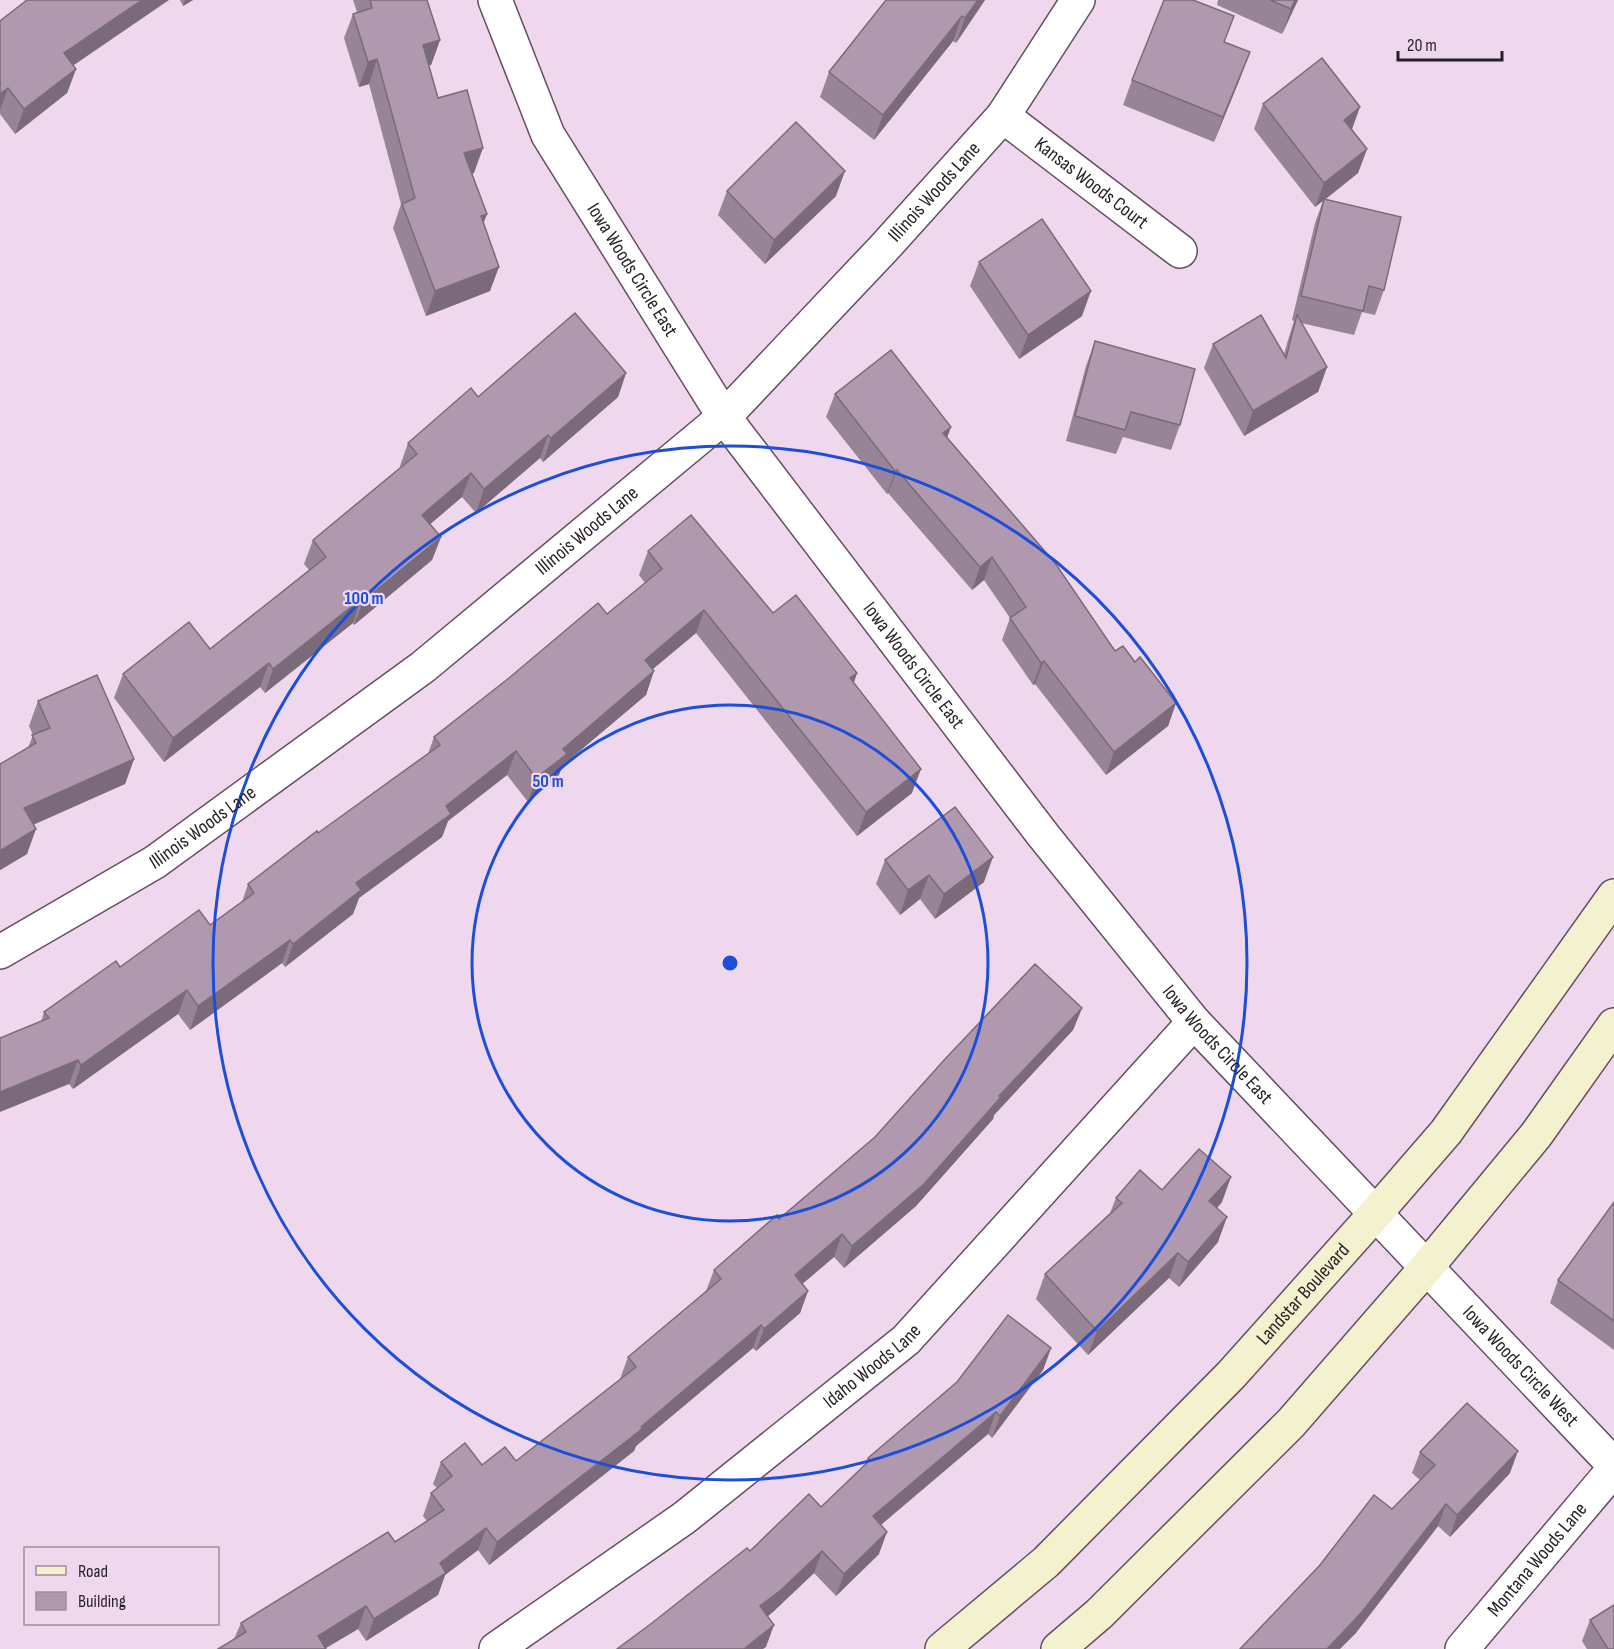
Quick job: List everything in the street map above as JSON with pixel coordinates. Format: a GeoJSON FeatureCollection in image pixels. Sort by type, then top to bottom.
{"type":"FeatureCollection","features":[{"type":"Feature","properties":{"kind":"street","name":"Iowa Woods Circle East"},"geometry":{"type":"LineString","coordinates":[[495,0],[548,135],[724,417],[1042,835],[1194,1022],[1426,1268]]}},
{"type":"Feature","properties":{"kind":"street","name":"Illinois Woods Lane"},"geometry":{"type":"LineString","coordinates":[[0,952],[155,862],[423,667],[724,417],[883,249],[1003,116],[1078,0]]}},
{"type":"Feature","properties":{"kind":"street","name":"Kansas Woods Court"},"geometry":{"type":"LineString","coordinates":[[1003,116],[1180,250]]}},
{"type":"Feature","properties":{"kind":"street","name":"Landstar Boulevard"},"geometry":{"type":"LineString","coordinates":[[942,1649],[1055,1553],[1231,1375],[1375,1214],[1446,1132],[1614,896]]}},
{"type":"Feature","properties":{"kind":"street","name":"Idaho Woods Lane"},"geometry":{"type":"LineString","coordinates":[[496,1649],[684,1518],[906,1340],[1194,1022]]}},
{"type":"Feature","properties":{"kind":"street"},"geometry":{"type":"LineString","coordinates":[[1058,1649],[1099,1614],[1290,1423],[1426,1268],[1536,1136],[1614,1025]]}},
{"type":"Feature","properties":{"kind":"street","name":"Iowa Woods Circle West"},"geometry":{"type":"LineString","coordinates":[[1426,1268],[1614,1467]]}},
{"type":"Feature","properties":{"kind":"street","name":"Montana Woods Lane"},"geometry":{"type":"LineString","coordinates":[[1462,1649],[1614,1467]]}},
{"type":"Feature","properties":{"kind":"building"},"geometry":{"type":"Polygon","coordinates":[[[27,0],[142,0],[64,53],[76,69],[24,109],[8,88],[0,94],[0,21],[27,0]]]}},
{"type":"Feature","properties":{"kind":"building"},"geometry":{"type":"Polygon","coordinates":[[[370,0],[427,0],[440,40],[423,45],[438,98],[467,90],[483,148],[464,153],[487,214],[481,216],[499,267],[435,291],[402,204],[415,198],[377,59],[368,62],[353,14],[372,8],[370,0]]]}},
{"type":"Feature","properties":{"kind":"building"},"geometry":{"type":"Polygon","coordinates":[[[886,0],[978,0],[965,18],[962,16],[883,115],[829,72],[886,0]]]}},
{"type":"Feature","properties":{"kind":"building"},"geometry":{"type":"Polygon","coordinates":[[[1164,0],[1193,0],[1234,16],[1224,42],[1250,52],[1223,117],[1132,80],[1164,0]]]}},
{"type":"Feature","properties":{"kind":"building"},"geometry":{"type":"Polygon","coordinates":[[[1270,0],[1295,0],[1291,9],[1270,0]]]}},
{"type":"Feature","properties":{"kind":"building"},"geometry":{"type":"Polygon","coordinates":[[[1322,58],[1360,107],[1344,120],[1367,149],[1324,183],[1263,104],[1322,58]]]}},
{"type":"Feature","properties":{"kind":"building"},"geometry":{"type":"Polygon","coordinates":[[[796,122],[845,171],[774,240],[727,191],[796,122]]]}},
{"type":"Feature","properties":{"kind":"building"},"geometry":{"type":"Polygon","coordinates":[[[1324,199],[1401,217],[1384,290],[1369,286],[1363,311],[1301,296],[1324,199]]]}},
{"type":"Feature","properties":{"kind":"building"},"geometry":{"type":"Polygon","coordinates":[[[1042,219],[1091,291],[1028,335],[979,262],[1042,219]]]}},
{"type":"Feature","properties":{"kind":"building"},"geometry":{"type":"Polygon","coordinates":[[[575,313],[626,373],[551,438],[548,435],[484,489],[471,473],[422,515],[441,537],[363,601],[361,599],[273,669],[269,663],[173,738],[123,674],[189,622],[210,649],[326,557],[313,540],[417,454],[408,443],[471,388],[478,397],[575,313]]]}},
{"type":"Feature","properties":{"kind":"building"},"geometry":{"type":"Polygon","coordinates":[[[1261,315],[1286,358],[1297,315],[1327,367],[1253,411],[1213,344],[1261,315]]]}},
{"type":"Feature","properties":{"kind":"building"},"geometry":{"type":"Polygon","coordinates":[[[1095,341],[1195,369],[1180,425],[1131,412],[1125,430],[1075,416],[1095,341]]]}},
{"type":"Feature","properties":{"kind":"building"},"geometry":{"type":"Polygon","coordinates":[[[891,350],[951,427],[943,433],[1055,563],[1115,651],[1123,646],[1135,662],[1140,657],[1176,703],[1114,752],[1044,661],[1041,663],[1010,618],[1026,607],[992,557],[980,567],[897,470],[895,471],[835,394],[891,350]]]}},
{"type":"Feature","properties":{"kind":"building"},"geometry":{"type":"Polygon","coordinates":[[[691,515],[773,613],[796,595],[857,673],[850,678],[921,769],[866,812],[704,610],[645,660],[654,671],[563,749],[567,754],[536,778],[516,751],[446,806],[451,814],[356,883],[361,890],[293,944],[290,940],[198,1006],[187,990],[81,1065],[78,1060],[0,1092],[0,1038],[49,1018],[44,1012],[116,961],[120,967],[199,910],[210,925],[254,893],[248,884],[317,831],[318,833],[440,745],[434,737],[598,603],[607,614],[662,569],[648,551],[691,515]]]}},
{"type":"Feature","properties":{"kind":"building"},"geometry":{"type":"Polygon","coordinates":[[[97,675],[134,759],[24,808],[36,829],[0,851],[0,764],[36,743],[32,735],[50,728],[38,701],[97,675]]]}},
{"type":"Feature","properties":{"kind":"building"},"geometry":{"type":"Polygon","coordinates":[[[955,807],[993,857],[944,894],[929,875],[908,890],[885,860],[955,807]]]}},
{"type":"Feature","properties":{"kind":"building"},"geometry":{"type":"Polygon","coordinates":[[[1035,964],[1082,1008],[999,1096],[1001,1097],[924,1184],[852,1246],[842,1234],[795,1275],[808,1291],[764,1329],[761,1325],[641,1427],[642,1429],[497,1542],[486,1528],[440,1563],[446,1573],[374,1619],[366,1606],[318,1636],[326,1649],[218,1649],[246,1632],[241,1623],[388,1532],[395,1542],[444,1510],[431,1493],[452,1476],[441,1462],[465,1443],[482,1465],[505,1447],[516,1461],[636,1367],[628,1357],[721,1279],[714,1270],[777,1215],[779,1219],[875,1137],[1035,964]]]}},
{"type":"Feature","properties":{"kind":"building"},"geometry":{"type":"Polygon","coordinates":[[[1199,1149],[1231,1177],[1209,1201],[1227,1217],[1188,1262],[1178,1253],[1097,1331],[1045,1274],[1122,1203],[1116,1198],[1140,1170],[1162,1190],[1199,1149]]]}},
{"type":"Feature","properties":{"kind":"building"},"geometry":{"type":"Polygon","coordinates":[[[1614,1202],[1614,1321],[1558,1280],[1614,1202]]]}},
{"type":"Feature","properties":{"kind":"building"},"geometry":{"type":"Polygon","coordinates":[[[1008,1315],[1051,1348],[1000,1416],[996,1412],[873,1516],[887,1532],[844,1574],[822,1551],[781,1590],[760,1606],[774,1625],[744,1649],[617,1649],[747,1548],[750,1551],[809,1494],[821,1507],[870,1460],[868,1458],[957,1382],[1008,1315]]]}},
{"type":"Feature","properties":{"kind":"building"},"geometry":{"type":"Polygon","coordinates":[[[1467,1403],[1518,1451],[1457,1515],[1446,1504],[1362,1612],[1327,1649],[1240,1649],[1320,1565],[1374,1495],[1392,1509],[1435,1465],[1420,1452],[1467,1403]]]}},
{"type":"Feature","properties":{"kind":"building"},"geometry":{"type":"Polygon","coordinates":[[[1614,1605],[1614,1649],[1608,1649],[1590,1620],[1614,1605]]]}}]}
